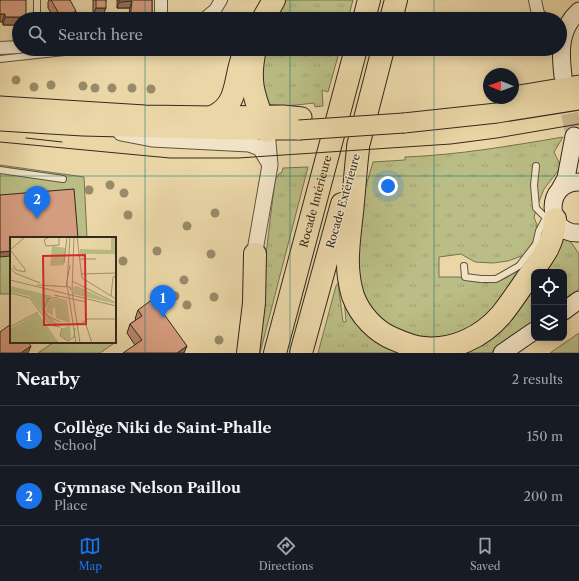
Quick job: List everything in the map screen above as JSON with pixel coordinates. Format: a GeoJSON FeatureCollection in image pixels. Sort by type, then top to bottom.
{"type":"FeatureCollection","features":[{"type":"Feature","properties":{"kind":"highway"},"geometry":{"type":"LineString","coordinates":[[366,12],[369,0]]}},
{"type":"Feature","properties":{"kind":"highway"},"geometry":{"type":"LineString","coordinates":[[393,12],[396,0]]}},
{"type":"Feature","properties":{"kind":"highway"},"geometry":{"type":"LineString","coordinates":[[214,116],[226,108],[230,102],[235,90],[243,56]]}},
{"type":"Feature","properties":{"kind":"highway"},"geometry":{"type":"LineString","coordinates":[[254,56],[251,81],[264,123]]}},
{"type":"Feature","properties":{"kind":"highway","name":"Rocade Intérieure"},"geometry":{"type":"LineString","coordinates":[[275,353],[354,56]]}},
{"type":"Feature","properties":{"kind":"highway","name":"Rocade Extérieure"},"geometry":{"type":"LineString","coordinates":[[301,353],[358,149],[381,56]]}},
{"type":"Feature","properties":{"kind":"highway"},"geometry":{"type":"LineString","coordinates":[[358,149],[347,254],[349,280],[354,298],[362,313],[375,327],[388,336],[407,344],[423,348],[445,347],[466,342],[481,333],[500,315],[548,250],[555,231],[563,226]]}},
{"type":"Feature","properties":{"kind":"highway"},"geometry":{"type":"LineString","coordinates":[[248,353],[254,304],[255,254]]}},
{"type":"Feature","properties":{"kind":"main road"},"geometry":{"type":"LineString","coordinates":[[567,27],[579,11]]}},
{"type":"Feature","properties":{"kind":"main road"},"geometry":{"type":"LineString","coordinates":[[519,94],[571,80],[564,56]]}},
{"type":"Feature","properties":{"kind":"main road"},"geometry":{"type":"LineString","coordinates":[[0,121],[83,126],[264,123],[283,115],[300,123],[497,113],[579,100]]}},
{"type":"Feature","properties":{"kind":"main road"},"geometry":{"type":"LineString","coordinates":[[406,117],[483,103]]}},
{"type":"Feature","properties":{"kind":"main road"},"geometry":{"type":"LineString","coordinates":[[0,106],[145,115],[214,116],[264,123]]}},
{"type":"Feature","properties":{"kind":"main road"},"geometry":{"type":"LineString","coordinates":[[563,226],[554,199],[566,178],[574,136],[579,154]]}},
{"type":"Feature","properties":{"kind":"main road"},"geometry":{"type":"LineString","coordinates":[[560,189],[566,185],[579,182]]}},
{"type":"Feature","properties":{"kind":"main road"},"geometry":{"type":"LineString","coordinates":[[567,309],[579,300]]}},
{"type":"Feature","properties":{"kind":"main road"},"geometry":{"type":"LineString","coordinates":[[502,353],[531,333]]}},
{"type":"Feature","properties":{"kind":"street"},"geometry":{"type":"LineString","coordinates":[[160,0],[161,12]]}},
{"type":"Feature","properties":{"kind":"street"},"geometry":{"type":"LineString","coordinates":[[213,12],[221,0]]}},
{"type":"Feature","properties":{"kind":"street"},"geometry":{"type":"LineString","coordinates":[[535,0],[538,12]]}},
{"type":"Feature","properties":{"kind":"street"},"geometry":{"type":"LineString","coordinates":[[0,48],[12,47]]}},
{"type":"Feature","properties":{"kind":"street"},"geometry":{"type":"LineString","coordinates":[[238,353],[270,165],[264,123]]}},
{"type":"Feature","properties":{"kind":"street"},"geometry":{"type":"LineString","coordinates":[[83,126],[152,139],[249,144],[260,148],[270,165]]}},
{"type":"Feature","properties":{"kind":"lane"},"geometry":{"type":"LineString","coordinates":[[37,0],[37,12]]}},
{"type":"Feature","properties":{"kind":"lane"},"geometry":{"type":"LineString","coordinates":[[0,60],[33,56]]}},
{"type":"Feature","properties":{"kind":"lane"},"geometry":{"type":"LineString","coordinates":[[536,166],[534,185],[536,208],[563,226]]}},
{"type":"Feature","properties":{"kind":"lane"},"geometry":{"type":"LineString","coordinates":[[0,170],[63,179]]}},
{"type":"Feature","properties":{"kind":"lane"},"geometry":{"type":"LineString","coordinates":[[464,266],[465,277],[481,279],[496,278],[519,266],[536,244],[539,231],[563,226]]}},
{"type":"Feature","properties":{"kind":"green space"},"geometry":{"type":"Polygon","coordinates":[[[282,0],[353,0],[350,12],[276,12],[282,0]]]}},
{"type":"Feature","properties":{"kind":"green space"},"geometry":{"type":"Polygon","coordinates":[[[261,56],[338,56],[328,92],[322,90],[323,106],[315,107],[314,103],[288,106],[265,104],[261,56]]]}},
{"type":"Feature","properties":{"kind":"green space"},"geometry":{"type":"Polygon","coordinates":[[[563,137],[554,152],[561,167],[544,189],[534,217],[537,225],[534,241],[524,255],[508,261],[493,263],[475,262],[461,254],[439,257],[439,277],[460,277],[470,281],[487,283],[504,279],[530,264],[483,322],[459,335],[425,341],[390,329],[368,306],[355,273],[363,196],[373,162],[405,160],[405,157],[484,150],[563,137]]]}},
{"type":"Feature","properties":{"kind":"green space"},"geometry":{"type":"Polygon","coordinates":[[[0,165],[84,177],[87,237],[10,237],[10,294],[0,294],[0,165]]]}},
{"type":"Feature","properties":{"kind":"green space"},"geometry":{"type":"Polygon","coordinates":[[[308,167],[260,353],[254,353],[275,180],[282,172],[283,168],[308,167]]]}},
{"type":"Feature","properties":{"kind":"green space"},"geometry":{"type":"Polygon","coordinates":[[[558,235],[571,242],[579,254],[579,288],[574,296],[567,302],[567,269],[540,269],[558,235]]]}},
{"type":"Feature","properties":{"kind":"green space"},"geometry":{"type":"Polygon","coordinates":[[[531,280],[531,326],[491,353],[444,353],[531,280]]]}},
{"type":"Feature","properties":{"kind":"green space"},"geometry":{"type":"Polygon","coordinates":[[[338,283],[343,322],[346,322],[343,283],[417,353],[318,353],[338,283]]]}},
{"type":"Feature","properties":{"kind":"green space"},"geometry":{"type":"Polygon","coordinates":[[[579,333],[579,353],[550,353],[579,333]]]}},
{"type":"Feature","properties":{"kind":"green space"},"geometry":{"type":"Polygon","coordinates":[[[53,343],[113,344],[100,353],[38,353],[53,343]]]}},
{"type":"Feature","properties":{"kind":"building"},"geometry":{"type":"Polygon","coordinates":[[[0,0],[26,0],[26,12],[12,12],[12,17],[5,17],[5,14],[0,14],[0,0]]]}},
{"type":"Feature","properties":{"kind":"building"},"geometry":{"type":"Polygon","coordinates":[[[51,0],[70,0],[76,11],[74,12],[58,12],[51,0]]]}},
{"type":"Feature","properties":{"kind":"building"},"geometry":{"type":"Polygon","coordinates":[[[96,0],[106,0],[106,8],[96,8],[96,0]]]}},
{"type":"Feature","properties":{"kind":"building"},"geometry":{"type":"Polygon","coordinates":[[[119,0],[152,0],[152,12],[131,12],[132,1],[119,2],[119,0]]]}},
{"type":"Feature","properties":{"kind":"building"},"geometry":{"type":"Polygon","coordinates":[[[74,189],[78,237],[10,237],[10,251],[0,252],[0,195],[74,189]]]}},
{"type":"Feature","properties":{"kind":"building"},"geometry":{"type":"Polygon","coordinates":[[[153,299],[187,346],[177,353],[123,353],[142,340],[130,324],[142,316],[138,310],[153,299]]]}},
{"type":"Feature","properties":{"kind":"building"},"geometry":{"type":"Polygon","coordinates":[[[10,325],[10,343],[29,343],[31,346],[21,353],[0,353],[0,332],[10,325]]]}},
{"type":"Feature","properties":{"kind":"tunnel"},"geometry":{"type":"LineString","coordinates":[[565,89],[574,136]]}},
{"type":"Feature","properties":{"kind":"tram line"},"geometry":{"type":"LineString","coordinates":[[0,142],[170,158],[238,158],[451,144],[579,124]]}},
{"type":"Feature","properties":{"kind":"tram line"},"geometry":{"type":"LineString","coordinates":[[26,138],[62,142]]}},
{"type":"Feature","properties":{"kind":"place","name":"Gymnase Nelson Paillou"},"geometry":{"type":"Point","coordinates":[37,219]}},
{"type":"Feature","properties":{"kind":"place","name":"Collège Niki de Saint-Phalle"},"geometry":{"type":"Point","coordinates":[163,318]}}]}
